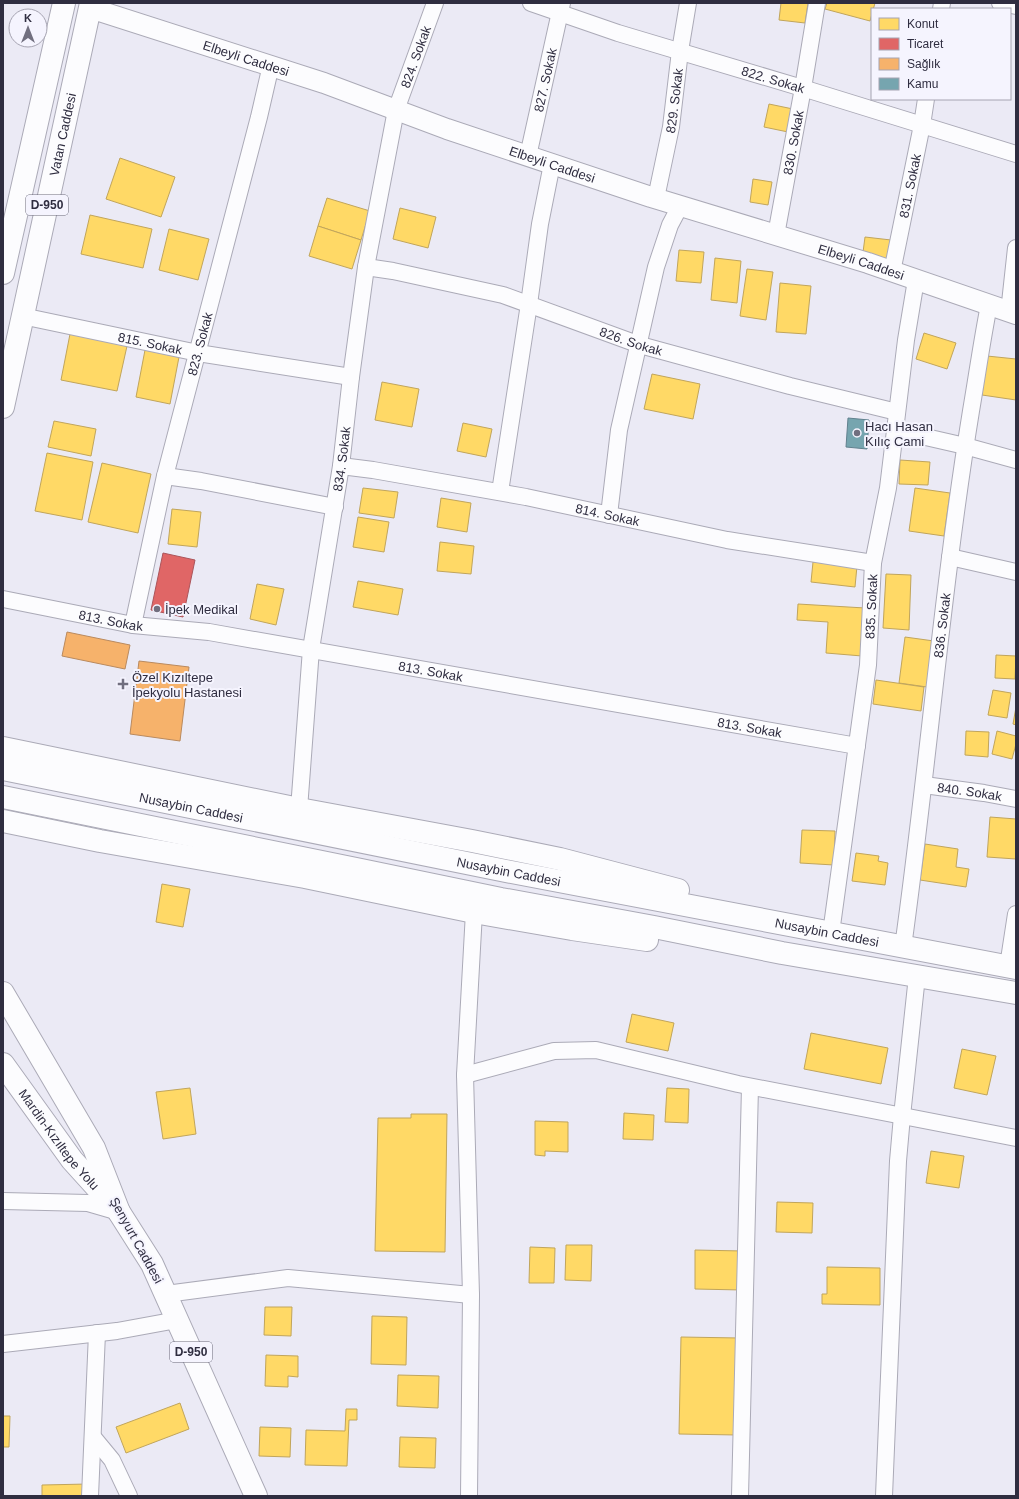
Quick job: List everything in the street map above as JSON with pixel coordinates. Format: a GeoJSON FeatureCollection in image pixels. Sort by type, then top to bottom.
{"type":"FeatureCollection","features":[{"type":"Feature","properties":{"kind":"main road","name":"Vatan Caddesi"},"geometry":{"type":"LineString","coordinates":[[3,273],[7,236],[64,3]]}},
{"type":"Feature","properties":{"kind":"main road","name":"Vatan Caddesi"},"geometry":{"type":"LineString","coordinates":[[3,407],[90,5]]}},
{"type":"Feature","properties":{"kind":"main road"},"geometry":{"type":"LineString","coordinates":[[3,748],[299,809],[560,859],[831,933]]}},
{"type":"Feature","properties":{"kind":"main road","name":"Nusaybin Caddesi"},"geometry":{"type":"LineString","coordinates":[[3,769],[506,871],[1012,967]]}},
{"type":"Feature","properties":{"kind":"main road","name":"Nusaybin Caddesi"},"geometry":{"type":"LineString","coordinates":[[3,796],[376,874],[509,900],[782,953],[1016,993]]}},
{"type":"Feature","properties":{"kind":"main road"},"geometry":{"type":"LineString","coordinates":[[3,821],[108,842],[305,877],[474,912],[572,929],[655,941],[782,953]]}},
{"type":"Feature","properties":{"kind":"main road","name":"Şenyurt Caddesi"},"geometry":{"type":"LineString","coordinates":[[3,993],[94,1148],[119,1212],[152,1264],[256,1496]]}},
{"type":"Feature","properties":{"kind":"main road","name":"Mardin-Kızıltepe Yolu"},"geometry":{"type":"LineString","coordinates":[[3,1064],[72,1160],[119,1212]]}},
{"type":"Feature","properties":{"kind":"street","name":"824. Sokak"},"geometry":{"type":"LineString","coordinates":[[396,110],[435,3]]}},
{"type":"Feature","properties":{"kind":"street","name":"822. Sokak"},"geometry":{"type":"LineString","coordinates":[[531,3],[561,8],[618,33],[1016,154]]}},
{"type":"Feature","properties":{"kind":"street","name":"829. Sokak"},"geometry":{"type":"LineString","coordinates":[[656,198],[671,127],[680,51],[688,3]]}},
{"type":"Feature","properties":{"kind":"street","name":"830. Sokak"},"geometry":{"type":"LineString","coordinates":[[776,235],[803,88],[816,3]]}},
{"type":"Feature","properties":{"kind":"street"},"geometry":{"type":"LineString","coordinates":[[1000,3],[1016,6]]}},
{"type":"Feature","properties":{"kind":"street","name":"Elbeyli Caddesi"},"geometry":{"type":"LineString","coordinates":[[90,5],[324,83],[447,129],[680,206],[892,272],[1013,313]]}},
{"type":"Feature","properties":{"kind":"street","name":"827. Sokak"},"geometry":{"type":"LineString","coordinates":[[528,156],[561,8]]}},
{"type":"Feature","properties":{"kind":"street","name":"823. Sokak"},"geometry":{"type":"LineString","coordinates":[[133,624],[165,476],[259,117],[271,65]]}},
{"type":"Feature","properties":{"kind":"street","name":"831. Sokak"},"geometry":{"type":"LineString","coordinates":[[892,272],[926,100]]}},
{"type":"Feature","properties":{"kind":"street","name":"834. Sokak"},"geometry":{"type":"LineString","coordinates":[[299,809],[311,649],[341,466],[366,267],[396,110]]}},
{"type":"Feature","properties":{"kind":"street"},"geometry":{"type":"LineString","coordinates":[[500,492],[540,224],[552,164]]}},
{"type":"Feature","properties":{"kind":"street"},"geometry":{"type":"LineString","coordinates":[[609,516],[619,430],[640,345],[656,267],[670,225],[680,206]]}},
{"type":"Feature","properties":{"kind":"street"},"geometry":{"type":"LineString","coordinates":[[1013,313],[1016,248]]}},
{"type":"Feature","properties":{"kind":"street","name":"826. Sokak"},"geometry":{"type":"LineString","coordinates":[[366,267],[503,295],[640,345],[790,386],[897,412]]}},
{"type":"Feature","properties":{"kind":"street","name":"835. Sokak"},"geometry":{"type":"LineString","coordinates":[[831,933],[868,665],[873,562],[888,488],[906,340],[916,280]]}},
{"type":"Feature","properties":{"kind":"street","name":"836. Sokak"},"geometry":{"type":"LineString","coordinates":[[903,946],[924,785],[950,557],[965,446],[989,305]]}},
{"type":"Feature","properties":{"kind":"street","name":"815. Sokak"},"geometry":{"type":"LineString","coordinates":[[22,316],[198,353],[351,377]]}},
{"type":"Feature","properties":{"kind":"street"},"geometry":{"type":"LineString","coordinates":[[895,430],[965,446],[1016,460]]}},
{"type":"Feature","properties":{"kind":"street","name":"814. Sokak"},"geometry":{"type":"LineString","coordinates":[[341,466],[373,470],[500,492],[727,540],[873,562]]}},
{"type":"Feature","properties":{"kind":"street"},"geometry":{"type":"LineString","coordinates":[[165,476],[335,507]]}},
{"type":"Feature","properties":{"kind":"street"},"geometry":{"type":"LineString","coordinates":[[950,557],[1016,572]]}},
{"type":"Feature","properties":{"kind":"street","name":"813. Sokak"},"geometry":{"type":"LineString","coordinates":[[3,599],[133,624],[209,632],[311,649],[857,746]]}},
{"type":"Feature","properties":{"kind":"street","name":"840. Sokak"},"geometry":{"type":"LineString","coordinates":[[924,785],[1016,799]]}},
{"type":"Feature","properties":{"kind":"street"},"geometry":{"type":"LineString","coordinates":[[469,1496],[471,1295],[465,1075],[474,912]]}},
{"type":"Feature","properties":{"kind":"street"},"geometry":{"type":"LineString","coordinates":[[1012,967],[1016,914]]}},
{"type":"Feature","properties":{"kind":"street"},"geometry":{"type":"LineString","coordinates":[[884,1496],[898,1169],[916,976]]}},
{"type":"Feature","properties":{"kind":"street"},"geometry":{"type":"LineString","coordinates":[[465,1075],[554,1051],[596,1050],[750,1087],[1016,1138]]}},
{"type":"Feature","properties":{"kind":"street"},"geometry":{"type":"LineString","coordinates":[[740,1496],[750,1087]]}},
{"type":"Feature","properties":{"kind":"street"},"geometry":{"type":"LineString","coordinates":[[3,1201],[88,1203],[119,1212]]}},
{"type":"Feature","properties":{"kind":"street"},"geometry":{"type":"LineString","coordinates":[[166,1294],[288,1278],[471,1295]]}},
{"type":"Feature","properties":{"kind":"street"},"geometry":{"type":"LineString","coordinates":[[3,1344],[97,1333],[177,1320]]}},
{"type":"Feature","properties":{"kind":"street"},"geometry":{"type":"LineString","coordinates":[[90,1496],[97,1333]]}},
{"type":"Feature","properties":{"kind":"street"},"geometry":{"type":"LineString","coordinates":[[93,1437],[112,1460],[129,1496]]}},
{"type":"Feature","properties":{"kind":"building: Konut"},"geometry":{"type":"Polygon","coordinates":[[[781,3],[808,3],[805,23],[779,20],[781,3]]]}},
{"type":"Feature","properties":{"kind":"building: Konut"},"geometry":{"type":"Polygon","coordinates":[[[827,3],[875,3],[874,8],[871,8],[870,21],[825,9],[827,3]]]}},
{"type":"Feature","properties":{"kind":"building: Konut"},"geometry":{"type":"Polygon","coordinates":[[[769,104],[793,109],[788,132],[764,127],[769,104]]]}},
{"type":"Feature","properties":{"kind":"building: Konut"},"geometry":{"type":"Polygon","coordinates":[[[120,158],[175,177],[161,217],[106,199],[120,158]]]}},
{"type":"Feature","properties":{"kind":"building: Konut"},"geometry":{"type":"Polygon","coordinates":[[[753,179],[772,182],[768,205],[750,202],[753,179]]]}},
{"type":"Feature","properties":{"kind":"building: Konut"},"geometry":{"type":"Polygon","coordinates":[[[327,198],[370,211],[361,240],[318,226],[327,198]]]}},
{"type":"Feature","properties":{"kind":"building: Konut"},"geometry":{"type":"Polygon","coordinates":[[[400,208],[436,217],[428,248],[393,239],[400,208]]]}},
{"type":"Feature","properties":{"kind":"building: Konut"},"geometry":{"type":"Polygon","coordinates":[[[90,215],[152,229],[143,268],[81,254],[90,215]]]}},
{"type":"Feature","properties":{"kind":"building: Konut"},"geometry":{"type":"Polygon","coordinates":[[[318,226],[361,240],[352,269],[309,256],[318,226]]]}},
{"type":"Feature","properties":{"kind":"building: Konut"},"geometry":{"type":"Polygon","coordinates":[[[169,229],[209,239],[198,280],[159,270],[169,229]]]}},
{"type":"Feature","properties":{"kind":"building: Konut"},"geometry":{"type":"Polygon","coordinates":[[[865,237],[891,240],[888,263],[862,260],[865,237]]]}},
{"type":"Feature","properties":{"kind":"building: Konut"},"geometry":{"type":"Polygon","coordinates":[[[679,250],[704,252],[701,283],[676,281],[679,250]]]}},
{"type":"Feature","properties":{"kind":"building: Konut"},"geometry":{"type":"Polygon","coordinates":[[[715,258],[741,261],[737,303],[711,300],[715,258]]]}},
{"type":"Feature","properties":{"kind":"building: Konut"},"geometry":{"type":"Polygon","coordinates":[[[747,269],[773,272],[766,320],[740,316],[747,269]]]}},
{"type":"Feature","properties":{"kind":"building: Konut"},"geometry":{"type":"Polygon","coordinates":[[[780,283],[811,286],[806,334],[776,332],[780,283]]]}},
{"type":"Feature","properties":{"kind":"building: Konut"},"geometry":{"type":"Polygon","coordinates":[[[924,333],[956,343],[947,369],[916,359],[924,333]]]}},
{"type":"Feature","properties":{"kind":"building: Konut"},"geometry":{"type":"Polygon","coordinates":[[[70,334],[127,346],[117,391],[61,380],[70,334]]]}},
{"type":"Feature","properties":{"kind":"building: Konut"},"geometry":{"type":"Polygon","coordinates":[[[145,350],[179,357],[170,404],[136,397],[145,350]]]}},
{"type":"Feature","properties":{"kind":"building: Konut"},"geometry":{"type":"Polygon","coordinates":[[[987,356],[1016,359],[1016,400],[982,395],[987,356]]]}},
{"type":"Feature","properties":{"kind":"building: Konut"},"geometry":{"type":"Polygon","coordinates":[[[652,374],[700,384],[693,419],[644,409],[652,374]]]}},
{"type":"Feature","properties":{"kind":"building: Konut"},"geometry":{"type":"Polygon","coordinates":[[[382,382],[419,389],[412,427],[375,420],[382,382]]]}},
{"type":"Feature","properties":{"kind":"building: Konut"},"geometry":{"type":"Polygon","coordinates":[[[54,421],[96,429],[91,456],[48,447],[54,421]]]}},
{"type":"Feature","properties":{"kind":"building: Konut"},"geometry":{"type":"Polygon","coordinates":[[[463,423],[492,429],[486,457],[457,451],[463,423]]]}},
{"type":"Feature","properties":{"kind":"building: Konut"},"geometry":{"type":"Polygon","coordinates":[[[47,453],[93,462],[82,520],[35,511],[47,453]]]}},
{"type":"Feature","properties":{"kind":"building: Konut"},"geometry":{"type":"Polygon","coordinates":[[[900,460],[930,462],[928,485],[899,484],[900,460]]]}},
{"type":"Feature","properties":{"kind":"building: Konut"},"geometry":{"type":"Polygon","coordinates":[[[102,463],[151,474],[138,533],[88,522],[102,463]]]}},
{"type":"Feature","properties":{"kind":"building: Konut"},"geometry":{"type":"Polygon","coordinates":[[[363,488],[398,492],[394,518],[359,513],[363,488]]]}},
{"type":"Feature","properties":{"kind":"building: Konut"},"geometry":{"type":"Polygon","coordinates":[[[915,488],[950,493],[944,536],[909,531],[915,488]]]}},
{"type":"Feature","properties":{"kind":"building: Konut"},"geometry":{"type":"Polygon","coordinates":[[[441,498],[471,503],[467,532],[437,527],[441,498]]]}},
{"type":"Feature","properties":{"kind":"building: Konut"},"geometry":{"type":"Polygon","coordinates":[[[172,509],[201,512],[197,547],[168,544],[172,509]]]}},
{"type":"Feature","properties":{"kind":"building: Konut"},"geometry":{"type":"Polygon","coordinates":[[[358,517],[389,522],[384,552],[353,547],[358,517]]]}},
{"type":"Feature","properties":{"kind":"building: Konut"},"geometry":{"type":"Polygon","coordinates":[[[440,542],[474,546],[471,574],[437,571],[440,542]]]}},
{"type":"Feature","properties":{"kind":"building: Konut"},"geometry":{"type":"Polygon","coordinates":[[[813,562],[857,566],[855,587],[811,582],[813,562]]]}},
{"type":"Feature","properties":{"kind":"building: Konut"},"geometry":{"type":"Polygon","coordinates":[[[886,574],[911,575],[909,630],[883,628],[886,574]]]}},
{"type":"Feature","properties":{"kind":"building: Konut"},"geometry":{"type":"Polygon","coordinates":[[[358,581],[403,589],[398,615],[353,607],[358,581]]]}},
{"type":"Feature","properties":{"kind":"building: Konut"},"geometry":{"type":"Polygon","coordinates":[[[257,584],[284,589],[276,625],[250,619],[257,584]]]}},
{"type":"Feature","properties":{"kind":"building: Konut"},"geometry":{"type":"Polygon","coordinates":[[[798,604],[865,608],[862,656],[826,653],[828,622],[797,620],[798,604]]]}},
{"type":"Feature","properties":{"kind":"building: Konut"},"geometry":{"type":"Polygon","coordinates":[[[905,637],[934,641],[927,687],[899,683],[905,637]]]}},
{"type":"Feature","properties":{"kind":"building: Konut"},"geometry":{"type":"Polygon","coordinates":[[[996,655],[1016,656],[1015,679],[995,678],[996,655]]]}},
{"type":"Feature","properties":{"kind":"building: Konut"},"geometry":{"type":"Polygon","coordinates":[[[876,680],[924,687],[921,711],[873,704],[876,680]]]}},
{"type":"Feature","properties":{"kind":"building: Konut"},"geometry":{"type":"Polygon","coordinates":[[[993,690],[1011,693],[1007,718],[988,715],[993,690]]]}},
{"type":"Feature","properties":{"kind":"building: Konut"},"geometry":{"type":"Polygon","coordinates":[[[1016,707],[1016,725],[1013,724],[1016,707]]]}},
{"type":"Feature","properties":{"kind":"building: Konut"},"geometry":{"type":"Polygon","coordinates":[[[966,731],[989,732],[988,757],[965,755],[966,731]]]}},
{"type":"Feature","properties":{"kind":"building: Konut"},"geometry":{"type":"Polygon","coordinates":[[[997,731],[1016,736],[1016,744],[1012,759],[992,754],[997,731]]]}},
{"type":"Feature","properties":{"kind":"building: Konut"},"geometry":{"type":"Polygon","coordinates":[[[990,817],[1016,819],[1016,859],[987,857],[990,817]]]}},
{"type":"Feature","properties":{"kind":"building: Konut"},"geometry":{"type":"Polygon","coordinates":[[[802,830],[835,831],[834,865],[800,863],[802,830]]]}},
{"type":"Feature","properties":{"kind":"building: Konut"},"geometry":{"type":"Polygon","coordinates":[[[925,844],[958,849],[956,867],[969,869],[966,887],[920,880],[925,844]]]}},
{"type":"Feature","properties":{"kind":"building: Konut"},"geometry":{"type":"Polygon","coordinates":[[[856,853],[879,856],[878,861],[888,863],[885,885],[852,881],[856,853]]]}},
{"type":"Feature","properties":{"kind":"building: Konut"},"geometry":{"type":"Polygon","coordinates":[[[162,884],[190,889],[183,927],[156,922],[162,884]]]}},
{"type":"Feature","properties":{"kind":"building: Konut"},"geometry":{"type":"Polygon","coordinates":[[[632,1014],[674,1023],[668,1051],[626,1042],[632,1014]]]}},
{"type":"Feature","properties":{"kind":"building: Konut"},"geometry":{"type":"Polygon","coordinates":[[[811,1033],[888,1048],[881,1084],[804,1069],[811,1033]]]}},
{"type":"Feature","properties":{"kind":"building: Konut"},"geometry":{"type":"Polygon","coordinates":[[[962,1049],[996,1056],[987,1095],[954,1088],[962,1049]]]}},
{"type":"Feature","properties":{"kind":"building: Konut"},"geometry":{"type":"Polygon","coordinates":[[[190,1088],[196,1134],[163,1139],[156,1092],[190,1088]]]}},
{"type":"Feature","properties":{"kind":"building: Konut"},"geometry":{"type":"Polygon","coordinates":[[[667,1088],[689,1089],[688,1123],[665,1122],[667,1088]]]}},
{"type":"Feature","properties":{"kind":"building: Konut"},"geometry":{"type":"Polygon","coordinates":[[[624,1113],[654,1115],[653,1140],[623,1139],[624,1113]]]}},
{"type":"Feature","properties":{"kind":"building: Konut"},"geometry":{"type":"Polygon","coordinates":[[[411,1114],[447,1114],[445,1252],[375,1251],[378,1118],[411,1118],[411,1114]]]}},
{"type":"Feature","properties":{"kind":"building: Konut"},"geometry":{"type":"Polygon","coordinates":[[[535,1121],[568,1122],[568,1152],[545,1151],[545,1156],[535,1155],[535,1121]]]}},
{"type":"Feature","properties":{"kind":"building: Konut"},"geometry":{"type":"Polygon","coordinates":[[[931,1151],[964,1156],[959,1188],[926,1183],[931,1151]]]}},
{"type":"Feature","properties":{"kind":"building: Konut"},"geometry":{"type":"Polygon","coordinates":[[[777,1202],[813,1203],[812,1233],[776,1232],[777,1202]]]}},
{"type":"Feature","properties":{"kind":"building: Konut"},"geometry":{"type":"Polygon","coordinates":[[[566,1245],[592,1245],[591,1281],[565,1280],[566,1245]]]}},
{"type":"Feature","properties":{"kind":"building: Konut"},"geometry":{"type":"Polygon","coordinates":[[[530,1247],[555,1248],[554,1283],[529,1283],[530,1247]]]}},
{"type":"Feature","properties":{"kind":"building: Konut"},"geometry":{"type":"Polygon","coordinates":[[[695,1250],[743,1251],[742,1290],[695,1289],[695,1250]]]}},
{"type":"Feature","properties":{"kind":"building: Konut"},"geometry":{"type":"Polygon","coordinates":[[[827,1267],[880,1268],[880,1305],[822,1304],[822,1294],[827,1294],[827,1267]]]}},
{"type":"Feature","properties":{"kind":"building: Konut"},"geometry":{"type":"Polygon","coordinates":[[[265,1307],[292,1307],[291,1336],[264,1335],[265,1307]]]}},
{"type":"Feature","properties":{"kind":"building: Konut"},"geometry":{"type":"Polygon","coordinates":[[[372,1316],[407,1317],[406,1365],[371,1364],[372,1316]]]}},
{"type":"Feature","properties":{"kind":"building: Konut"},"geometry":{"type":"Polygon","coordinates":[[[681,1337],[739,1338],[737,1435],[679,1434],[681,1337]]]}},
{"type":"Feature","properties":{"kind":"building: Konut"},"geometry":{"type":"Polygon","coordinates":[[[266,1355],[298,1356],[298,1377],[288,1376],[288,1387],[265,1386],[266,1355]]]}},
{"type":"Feature","properties":{"kind":"building: Konut"},"geometry":{"type":"Polygon","coordinates":[[[398,1375],[439,1376],[438,1408],[397,1406],[398,1375]]]}},
{"type":"Feature","properties":{"kind":"building: Konut"},"geometry":{"type":"Polygon","coordinates":[[[180,1403],[189,1429],[126,1453],[116,1427],[180,1403]]]}},
{"type":"Feature","properties":{"kind":"building: Konut"},"geometry":{"type":"Polygon","coordinates":[[[346,1409],[357,1409],[357,1420],[349,1420],[347,1466],[305,1465],[306,1430],[345,1431],[346,1409]]]}},
{"type":"Feature","properties":{"kind":"building: Konut"},"geometry":{"type":"Polygon","coordinates":[[[3,1416],[10,1416],[9,1447],[3,1447],[3,1416]]]}},
{"type":"Feature","properties":{"kind":"building: Konut"},"geometry":{"type":"Polygon","coordinates":[[[260,1427],[291,1428],[290,1457],[259,1456],[260,1427]]]}},
{"type":"Feature","properties":{"kind":"building: Konut"},"geometry":{"type":"Polygon","coordinates":[[[400,1437],[436,1438],[435,1468],[399,1467],[400,1437]]]}},
{"type":"Feature","properties":{"kind":"building: Konut"},"geometry":{"type":"Polygon","coordinates":[[[88,1484],[88,1496],[42,1496],[42,1485],[88,1484]]]}},
{"type":"Feature","properties":{"kind":"building: Ticaret"},"geometry":{"type":"Polygon","coordinates":[[[163,553],[195,560],[183,617],[151,610],[163,553]]]}},
{"type":"Feature","properties":{"kind":"building: Sağlık"},"geometry":{"type":"Polygon","coordinates":[[[67,632],[130,645],[125,669],[62,656],[67,632]]]}},
{"type":"Feature","properties":{"kind":"building: Sağlık"},"geometry":{"type":"Polygon","coordinates":[[[139,661],[189,667],[180,741],[130,734],[139,661]]]}},
{"type":"Feature","properties":{"kind":"building: Kamu","name":"Hacı Hasan Kılıç Cami"},"geometry":{"type":"Polygon","coordinates":[[[848,418],[869,420],[867,449],[846,447],[848,418]]]}},
{"type":"Feature","properties":{"kind":"place","name":"Hacı Hasan Kılıç Cami"},"geometry":{"type":"Point","coordinates":[857,433]}},
{"type":"Feature","properties":{"kind":"place","name":"İpek Medikal"},"geometry":{"type":"Point","coordinates":[157,609]}},
{"type":"Feature","properties":{"kind":"place","name":"Özel Kızıltepe İpekyolu Hastanesi"},"geometry":{"type":"Point","coordinates":[123,684]}}]}
